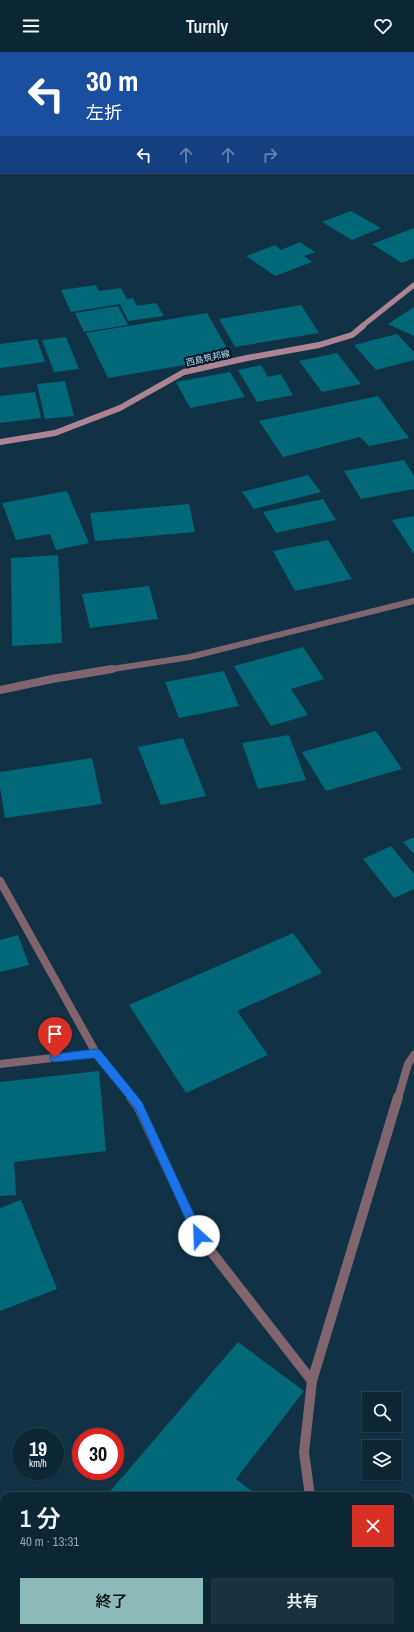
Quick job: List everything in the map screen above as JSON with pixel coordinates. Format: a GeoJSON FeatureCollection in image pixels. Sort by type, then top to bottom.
{"type":"FeatureCollection","features":[{"type":"Feature","properties":{"kind":"main road","name":"西島筑邦線"},"geometry":{"type":"LineString","coordinates":[[0,442],[55,433],[120,408],[184,372],[247,358],[318,345],[352,335],[414,285]]}},
{"type":"Feature","properties":{"kind":"street"},"geometry":{"type":"LineString","coordinates":[[0,690],[52,679],[190,657],[414,601]]}},
{"type":"Feature","properties":{"kind":"street"},"geometry":{"type":"LineString","coordinates":[[0,881],[96,1053],[138,1106],[199,1236],[312,1381]]}},
{"type":"Feature","properties":{"kind":"street"},"geometry":{"type":"LineString","coordinates":[[0,1064],[96,1053]]}},
{"type":"Feature","properties":{"kind":"street"},"geometry":{"type":"LineString","coordinates":[[309,1492],[304,1452],[312,1381],[408,1064],[414,1055]]}},
{"type":"Feature","properties":{"kind":"building"},"geometry":{"type":"Polygon","coordinates":[[[351,211],[381,228],[352,240],[322,222],[351,211]]]}},
{"type":"Feature","properties":{"kind":"building"},"geometry":{"type":"Polygon","coordinates":[[[414,228],[414,258],[402,263],[372,244],[414,228]]]}},
{"type":"Feature","properties":{"kind":"building"},"geometry":{"type":"Polygon","coordinates":[[[300,242],[315,252],[304,256],[312,262],[275,276],[246,256],[275,245],[281,250],[300,242]]]}},
{"type":"Feature","properties":{"kind":"building"},"geometry":{"type":"Polygon","coordinates":[[[96,285],[99,291],[121,288],[127,299],[133,298],[137,306],[156,303],[164,316],[128,321],[120,304],[71,312],[61,290],[96,285]]]}},
{"type":"Feature","properties":{"kind":"building"},"geometry":{"type":"Polygon","coordinates":[[[301,305],[319,333],[235,347],[219,319],[301,305]]]}},
{"type":"Feature","properties":{"kind":"building"},"geometry":{"type":"Polygon","coordinates":[[[118,306],[128,325],[84,332],[75,313],[118,306]]]}},
{"type":"Feature","properties":{"kind":"building"},"geometry":{"type":"Polygon","coordinates":[[[414,307],[414,336],[388,324],[414,307]]]}},
{"type":"Feature","properties":{"kind":"building"},"geometry":{"type":"Polygon","coordinates":[[[207,313],[232,357],[108,378],[86,333],[207,313]]]}},
{"type":"Feature","properties":{"kind":"building"},"geometry":{"type":"Polygon","coordinates":[[[397,334],[414,352],[414,360],[376,370],[354,345],[397,334]]]}},
{"type":"Feature","properties":{"kind":"building"},"geometry":{"type":"Polygon","coordinates":[[[66,337],[79,369],[54,372],[42,340],[66,337]]]}},
{"type":"Feature","properties":{"kind":"building"},"geometry":{"type":"Polygon","coordinates":[[[37,339],[45,362],[0,368],[0,344],[37,339]]]}},
{"type":"Feature","properties":{"kind":"building"},"geometry":{"type":"Polygon","coordinates":[[[337,353],[361,384],[322,392],[299,361],[337,353]]]}},
{"type":"Feature","properties":{"kind":"building"},"geometry":{"type":"Polygon","coordinates":[[[261,365],[268,377],[281,374],[293,395],[257,402],[238,370],[261,365]]]}},
{"type":"Feature","properties":{"kind":"building"},"geometry":{"type":"Polygon","coordinates":[[[230,372],[245,397],[190,408],[176,382],[230,372]]]}},
{"type":"Feature","properties":{"kind":"building"},"geometry":{"type":"Polygon","coordinates":[[[65,381],[74,416],[45,419],[37,384],[65,381]]]}},
{"type":"Feature","properties":{"kind":"building"},"geometry":{"type":"Polygon","coordinates":[[[35,392],[41,418],[0,423],[0,396],[35,392]]]}},
{"type":"Feature","properties":{"kind":"building"},"geometry":{"type":"Polygon","coordinates":[[[378,396],[409,438],[369,446],[360,437],[283,457],[259,421],[378,396]]]}},
{"type":"Feature","properties":{"kind":"building"},"geometry":{"type":"Polygon","coordinates":[[[404,460],[414,476],[414,489],[361,499],[344,471],[404,460]]]}},
{"type":"Feature","properties":{"kind":"building"},"geometry":{"type":"Polygon","coordinates":[[[308,475],[321,492],[254,509],[242,492],[308,475]]]}},
{"type":"Feature","properties":{"kind":"building"},"geometry":{"type":"Polygon","coordinates":[[[67,491],[89,543],[56,550],[50,534],[16,540],[2,503],[67,491]]]}},
{"type":"Feature","properties":{"kind":"building"},"geometry":{"type":"Polygon","coordinates":[[[323,499],[336,520],[276,533],[263,512],[323,499]]]}},
{"type":"Feature","properties":{"kind":"building"},"geometry":{"type":"Polygon","coordinates":[[[189,504],[195,532],[95,541],[90,513],[189,504]]]}},
{"type":"Feature","properties":{"kind":"building"},"geometry":{"type":"Polygon","coordinates":[[[414,516],[414,554],[392,520],[414,516]]]}},
{"type":"Feature","properties":{"kind":"building"},"geometry":{"type":"Polygon","coordinates":[[[328,540],[352,579],[295,591],[273,551],[328,540]]]}},
{"type":"Feature","properties":{"kind":"building"},"geometry":{"type":"Polygon","coordinates":[[[58,555],[62,643],[12,646],[11,558],[58,555]]]}},
{"type":"Feature","properties":{"kind":"building"},"geometry":{"type":"Polygon","coordinates":[[[149,586],[158,619],[90,628],[82,594],[149,586]]]}},
{"type":"Feature","properties":{"kind":"building"},"geometry":{"type":"Polygon","coordinates":[[[303,647],[324,679],[291,689],[308,715],[271,726],[234,666],[303,647]]]}},
{"type":"Feature","properties":{"kind":"building"},"geometry":{"type":"Polygon","coordinates":[[[224,671],[239,706],[179,718],[165,682],[224,671]]]}},
{"type":"Feature","properties":{"kind":"building"},"geometry":{"type":"Polygon","coordinates":[[[376,731],[402,769],[326,791],[302,752],[376,731]]]}},
{"type":"Feature","properties":{"kind":"building"},"geometry":{"type":"Polygon","coordinates":[[[289,735],[306,780],[258,789],[242,743],[289,735]]]}},
{"type":"Feature","properties":{"kind":"building"},"geometry":{"type":"Polygon","coordinates":[[[183,738],[206,796],[161,805],[138,747],[183,738]]]}},
{"type":"Feature","properties":{"kind":"building"},"geometry":{"type":"Polygon","coordinates":[[[92,758],[102,804],[5,818],[0,787],[0,772],[92,758]]]}},
{"type":"Feature","properties":{"kind":"building"},"geometry":{"type":"Polygon","coordinates":[[[414,837],[414,854],[403,842],[414,837]]]}},
{"type":"Feature","properties":{"kind":"building"},"geometry":{"type":"Polygon","coordinates":[[[391,846],[414,874],[414,889],[394,898],[363,859],[391,846]]]}},
{"type":"Feature","properties":{"kind":"building"},"geometry":{"type":"Polygon","coordinates":[[[293,933],[322,973],[237,1011],[268,1055],[186,1093],[129,1005],[293,933]]]}},
{"type":"Feature","properties":{"kind":"building"},"geometry":{"type":"Polygon","coordinates":[[[18,935],[29,965],[0,972],[0,940],[18,935]]]}},
{"type":"Feature","properties":{"kind":"building"},"geometry":{"type":"Polygon","coordinates":[[[99,1071],[106,1151],[14,1162],[16,1195],[0,1196],[0,1082],[99,1071]]]}},
{"type":"Feature","properties":{"kind":"building"},"geometry":{"type":"Polygon","coordinates":[[[21,1200],[57,1289],[0,1311],[0,1208],[21,1200]]]}},
{"type":"Feature","properties":{"kind":"building"},"geometry":{"type":"Polygon","coordinates":[[[238,1342],[304,1391],[236,1479],[253,1492],[109,1492],[120,1480],[124,1480],[124,1475],[238,1342]]]}},
{"type":"Feature","properties":{"kind":"route"},"geometry":{"type":"LineString","coordinates":[[55,1058],[96,1053],[122,1085],[138,1106],[199,1236]]}}]}
